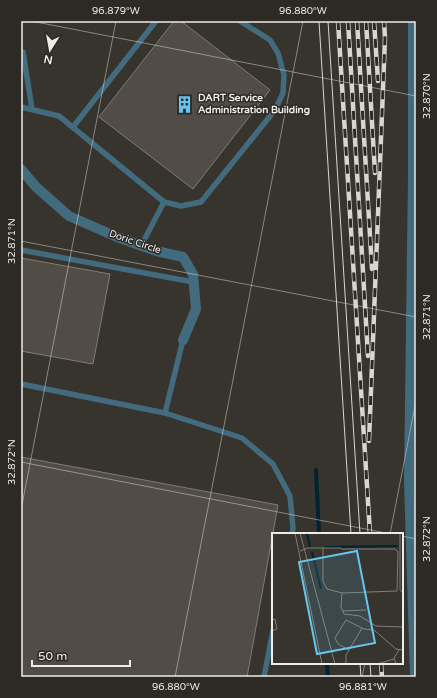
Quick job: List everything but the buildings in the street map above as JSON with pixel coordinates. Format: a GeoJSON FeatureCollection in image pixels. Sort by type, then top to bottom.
{"type":"FeatureCollection","features":[{"type":"Feature","properties":{"kind":"street"},"geometry":{"type":"LineString","coordinates":[[413,21],[413,173],[408,481],[415,677]]}},
{"type":"Feature","properties":{"kind":"street","name":"Doric Circle"},"geometry":{"type":"LineString","coordinates":[[21,169],[36,187],[69,216],[141,246],[183,257],[193,274],[196,309],[183,340]]}},
{"type":"Feature","properties":{"kind":"lane"},"geometry":{"type":"LineString","coordinates":[[73,127],[156,21]]}},
{"type":"Feature","properties":{"kind":"lane"},"geometry":{"type":"LineString","coordinates":[[21,106],[59,116],[164,202],[181,206],[201,202],[276,110],[283,93],[284,74],[278,53],[270,40],[240,21]]}},
{"type":"Feature","properties":{"kind":"lane"},"geometry":{"type":"LineString","coordinates":[[23,52],[32,109]]}},
{"type":"Feature","properties":{"kind":"lane"},"geometry":{"type":"LineString","coordinates":[[141,246],[164,202]]}},
{"type":"Feature","properties":{"kind":"lane"},"geometry":{"type":"LineString","coordinates":[[21,250],[193,282]]}},
{"type":"Feature","properties":{"kind":"lane"},"geometry":{"type":"LineString","coordinates":[[165,413],[183,340]]}},
{"type":"Feature","properties":{"kind":"lane"},"geometry":{"type":"LineString","coordinates":[[21,384],[165,413],[242,438],[273,464],[290,496],[292,533]]}},
{"type":"Feature","properties":{"kind":"lane"},"geometry":{"type":"LineString","coordinates":[[264,677],[272,635]]}},
{"type":"Feature","properties":{"kind":"waterway"},"geometry":{"type":"LineString","coordinates":[[316,470],[319,533]]}},
{"type":"Feature","properties":{"kind":"waterway"},"geometry":{"type":"LineString","coordinates":[[327,664],[328,677]]}},
{"type":"Feature","properties":{"kind":"tram line"},"geometry":{"type":"LineString","coordinates":[[319,21],[351,533]]}},
{"type":"Feature","properties":{"kind":"tram line"},"geometry":{"type":"LineString","coordinates":[[328,21],[360,533]]}},
{"type":"Feature","properties":{"kind":"tram line"},"geometry":{"type":"LineString","coordinates":[[360,664],[361,677]]}},
{"type":"Feature","properties":{"kind":"tram line"},"geometry":{"type":"LineString","coordinates":[[370,664],[371,677]]}},
{"type":"Feature","properties":{"kind":"railway"},"geometry":{"type":"LineString","coordinates":[[338,21],[370,533]]}},
{"type":"Feature","properties":{"kind":"railway"},"geometry":{"type":"LineString","coordinates":[[348,21],[368,356]]}},
{"type":"Feature","properties":{"kind":"railway"},"geometry":{"type":"LineString","coordinates":[[357,21],[372,269]]}},
{"type":"Feature","properties":{"kind":"railway"},"geometry":{"type":"LineString","coordinates":[[366,21],[375,173]]}},
{"type":"Feature","properties":{"kind":"railway"},"geometry":{"type":"LineString","coordinates":[[374,21],[378,81]]}},
{"type":"Feature","properties":{"kind":"railway"},"geometry":{"type":"LineString","coordinates":[[369,441],[385,38],[384,21]]}},
{"type":"Feature","properties":{"kind":"railway"},"geometry":{"type":"LineString","coordinates":[[381,664],[382,677]]}},
{"type":"Feature","properties":{"kind":"place","name":"DART Service Administration Building"},"geometry":{"type":"Point","coordinates":[185,104]}}]}
